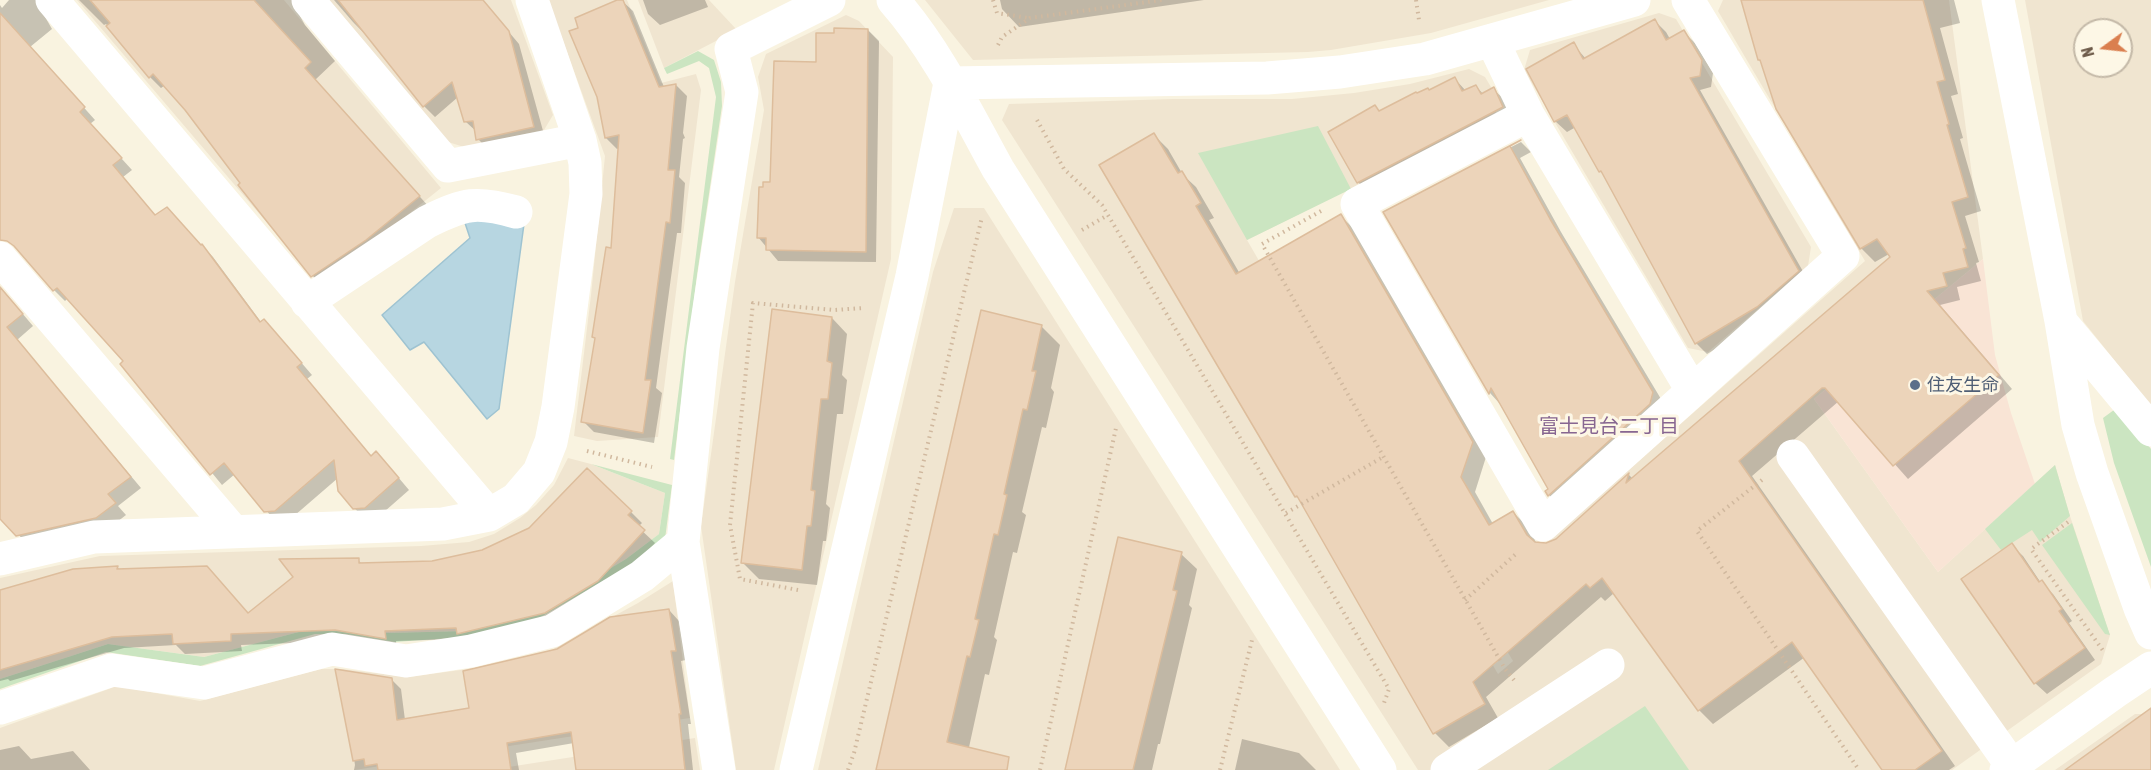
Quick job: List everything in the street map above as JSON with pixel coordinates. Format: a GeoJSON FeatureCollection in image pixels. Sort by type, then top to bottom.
{"type":"FeatureCollection","features":[{"type":"Feature","properties":{"kind":"street"},"geometry":{"type":"LineString","coordinates":[[52,0],[489,515]]}},
{"type":"Feature","properties":{"kind":"street"},"geometry":{"type":"LineString","coordinates":[[308,0],[448,166],[580,140]]}},
{"type":"Feature","properties":{"kind":"street"},"geometry":{"type":"LineString","coordinates":[[1,557],[94,537],[443,524],[489,515],[516,499],[539,472],[551,442],[558,407],[586,194],[585,163],[580,140],[532,0]]}},
{"type":"Feature","properties":{"kind":"street"},"geometry":{"type":"LineString","coordinates":[[719,770],[683,542],[703,348],[742,92],[731,49],[829,0]]}},
{"type":"Feature","properties":{"kind":"street"},"geometry":{"type":"LineString","coordinates":[[893,0],[913,24],[950,83],[998,169],[1380,770]]}},
{"type":"Feature","properties":{"kind":"street"},"geometry":{"type":"LineString","coordinates":[[950,83],[1267,78],[1329,73],[1425,59],[1634,0]]}},
{"type":"Feature","properties":{"kind":"street"},"geometry":{"type":"LineString","coordinates":[[1528,115],[1357,204],[1543,525],[1843,256],[1688,0]]}},
{"type":"Feature","properties":{"kind":"street"},"geometry":{"type":"LineString","coordinates":[[1998,0],[2061,321],[2078,425],[2092,473],[2151,633]]}},
{"type":"Feature","properties":{"kind":"street"},"geometry":{"type":"LineString","coordinates":[[1492,40],[1528,115],[1692,390]]}},
{"type":"Feature","properties":{"kind":"street"},"geometry":{"type":"LineString","coordinates":[[796,770],[905,304],[950,83]]}},
{"type":"Feature","properties":{"kind":"street"},"geometry":{"type":"LineString","coordinates":[[307,302],[427,222],[448,211],[471,205],[489,204],[516,212]]}},
{"type":"Feature","properties":{"kind":"street"},"geometry":{"type":"LineString","coordinates":[[0,258],[232,531]]}},
{"type":"Feature","properties":{"kind":"street"},"geometry":{"type":"LineString","coordinates":[[2061,321],[2151,430]]}},
{"type":"Feature","properties":{"kind":"street"},"geometry":{"type":"LineString","coordinates":[[1793,456],[2024,765],[2115,692],[2151,668]]}},
{"type":"Feature","properties":{"kind":"street"},"geometry":{"type":"LineString","coordinates":[[0,708],[112,669],[204,682],[332,649],[406,661],[471,651],[552,631],[642,576],[683,542]]}},
{"type":"Feature","properties":{"kind":"street"},"geometry":{"type":"LineString","coordinates":[[1447,770],[1608,665]]}},
{"type":"Feature","properties":{"kind":"path"},"geometry":{"type":"LineString","coordinates":[[993,0],[998,13],[1030,18],[1162,0]]}},
{"type":"Feature","properties":{"kind":"path"},"geometry":{"type":"LineString","coordinates":[[995,50],[1002,37],[1030,18]]}},
{"type":"Feature","properties":{"kind":"path"},"geometry":{"type":"LineString","coordinates":[[1015,82],[1064,169],[1102,205],[1286,513],[1389,689],[1383,701],[1388,710]]}},
{"type":"Feature","properties":{"kind":"path"},"geometry":{"type":"LineString","coordinates":[[1357,204],[1336,203],[1262,244],[1504,669],[1539,710]]}},
{"type":"Feature","properties":{"kind":"path"},"geometry":{"type":"LineString","coordinates":[[848,770],[854,753],[984,210]]}},
{"type":"Feature","properties":{"kind":"path"},"geometry":{"type":"LineString","coordinates":[[1080,231],[1108,215]]}},
{"type":"Feature","properties":{"kind":"path"},"geometry":{"type":"LineString","coordinates":[[837,597],[740,579],[730,525],[753,303],[834,310],[905,304]]}},
{"type":"Feature","properties":{"kind":"path"},"geometry":{"type":"LineString","coordinates":[[1040,770],[1117,421]]}},
{"type":"Feature","properties":{"kind":"path"},"geometry":{"type":"LineString","coordinates":[[551,442],[690,477]]}},
{"type":"Feature","properties":{"kind":"path"},"geometry":{"type":"LineString","coordinates":[[1793,456],[1697,531],[1859,770]]}},
{"type":"Feature","properties":{"kind":"path"},"geometry":{"type":"LineString","coordinates":[[1286,513],[1383,457]]}},
{"type":"Feature","properties":{"kind":"path"},"geometry":{"type":"LineString","coordinates":[[2076,516],[2031,549],[2108,658]]}},
{"type":"Feature","properties":{"kind":"path"},"geometry":{"type":"LineString","coordinates":[[1465,600],[1533,539],[1543,525]]}},
{"type":"Feature","properties":{"kind":"path"},"geometry":{"type":"LineString","coordinates":[[1220,770],[1253,635]]}},
{"type":"Feature","properties":{"kind":"shaded area"},"geometry":{"type":"Polygon","coordinates":[[[77,0],[284,0],[441,188],[320,285],[77,0]]]}},
{"type":"Feature","properties":{"kind":"shaded area"},"geometry":{"type":"Polygon","coordinates":[[[326,0],[511,0],[553,115],[544,130],[464,147],[445,141],[326,0]]]}},
{"type":"Feature","properties":{"kind":"shaded area"},"geometry":{"type":"Polygon","coordinates":[[[548,0],[627,0],[661,83],[696,74],[701,90],[658,437],[597,441],[574,436],[605,156],[548,0]]]}},
{"type":"Feature","properties":{"kind":"shaded area"},"geometry":{"type":"Polygon","coordinates":[[[638,0],[709,0],[737,30],[664,68],[638,0]]]}},
{"type":"Feature","properties":{"kind":"shaded area"},"geometry":{"type":"Polygon","coordinates":[[[925,0],[1549,0],[1431,33],[1331,50],[973,60],[925,0]]]}},
{"type":"Feature","properties":{"kind":"shaded area"},"geometry":{"type":"Polygon","coordinates":[[[1723,0],[1949,0],[1983,259],[1814,399],[1938,572],[2055,465],[2110,635],[2101,664],[1952,770],[1418,770],[1002,120],[1009,104],[1173,99],[1292,99],[1354,93],[1410,84],[1469,69],[1485,77],[1500,102],[1494,117],[1247,240],[1498,674],[1513,661],[1478,603],[1865,261],[1718,11],[1723,0]]]}},
{"type":"Feature","properties":{"kind":"shaded area"},"geometry":{"type":"Polygon","coordinates":[[[2025,0],[2151,0],[2151,406],[2083,321],[2025,0]]]}},
{"type":"Feature","properties":{"kind":"shaded area"},"geometry":{"type":"Polygon","coordinates":[[[1659,13],[1676,19],[1811,247],[1808,266],[1708,352],[1688,348],[1524,70],[1530,50],[1659,13]]]}},
{"type":"Feature","properties":{"kind":"shaded area"},"geometry":{"type":"Polygon","coordinates":[[[846,15],[859,21],[893,57],[891,259],[774,770],[736,770],[701,526],[735,282],[764,110],[758,77],[766,54],[846,15]]]}},
{"type":"Feature","properties":{"kind":"shaded area"},"geometry":{"type":"Polygon","coordinates":[[[954,208],[984,208],[1340,770],[818,770],[933,272],[954,208]]]}},
{"type":"Feature","properties":{"kind":"shaded area"},"geometry":{"type":"Polygon","coordinates":[[[1983,259],[1995,355],[2011,413],[2035,484],[1938,572],[1814,399],[1983,259]]]}},
{"type":"Feature","properties":{"kind":"shaded area"},"geometry":{"type":"Polygon","coordinates":[[[568,458],[591,464],[665,493],[659,534],[626,559],[535,613],[466,631],[386,633],[342,625],[310,629],[204,657],[108,644],[0,679],[0,578],[100,556],[421,546],[469,542],[494,534],[536,505],[554,485],[568,458]]]}},
{"type":"Feature","properties":{"kind":"shaded area"},"geometry":{"type":"Polygon","coordinates":[[[673,581],[690,718],[355,770],[0,770],[0,728],[117,686],[200,701],[321,669],[342,669],[408,677],[483,667],[546,653],[638,603],[673,581]]]}},
{"type":"Feature","properties":{"kind":"shaded area"},"geometry":{"type":"Polygon","coordinates":[[[2135,714],[2146,714],[2151,770],[2055,770],[2135,714]]]}},
{"type":"Feature","properties":{"kind":"shaded area"},"geometry":{"type":"Polygon","coordinates":[[[695,738],[700,770],[489,770],[695,738]]]}},
{"type":"Feature","properties":{"kind":"green space"},"geometry":{"type":"Polygon","coordinates":[[[698,51],[714,60],[721,82],[722,106],[697,275],[674,460],[670,459],[716,97],[709,68],[699,61],[667,74],[664,68],[698,51]]]}},
{"type":"Feature","properties":{"kind":"green space"},"geometry":{"type":"Polygon","coordinates":[[[1318,126],[1351,189],[1247,240],[1198,153],[1318,126]]]}},
{"type":"Feature","properties":{"kind":"green space"},"geometry":{"type":"Polygon","coordinates":[[[2118,407],[2151,449],[2151,567],[2114,463],[2103,418],[2118,407]]]}},
{"type":"Feature","properties":{"kind":"green space"},"geometry":{"type":"Polygon","coordinates":[[[591,464],[672,485],[665,539],[626,568],[539,618],[465,637],[395,642],[346,634],[315,634],[200,666],[106,652],[0,689],[0,679],[108,644],[204,657],[310,629],[342,625],[386,633],[466,631],[535,613],[626,559],[659,534],[665,493],[591,464]]]}},
{"type":"Feature","properties":{"kind":"green space"},"geometry":{"type":"Polygon","coordinates":[[[2055,465],[2070,516],[2040,542],[2032,530],[2001,550],[1985,529],[2055,465]]]}},
{"type":"Feature","properties":{"kind":"green space"},"geometry":{"type":"Polygon","coordinates":[[[2072,523],[2110,635],[2105,634],[2042,545],[2072,523]]]}},
{"type":"Feature","properties":{"kind":"green space"},"geometry":{"type":"Polygon","coordinates":[[[1645,706],[1689,770],[1548,770],[1645,706]]]}},
{"type":"Feature","properties":{"kind":"water"},"geometry":{"type":"Polygon","coordinates":[[[483,217],[524,224],[499,409],[487,419],[424,342],[410,350],[382,315],[470,238],[465,223],[483,217]]]}},
{"type":"Feature","properties":{"kind":"building"},"geometry":{"type":"Polygon","coordinates":[[[90,0],[254,0],[311,62],[305,68],[420,196],[366,240],[311,277],[238,185],[240,183],[185,110],[153,74],[149,78],[106,26],[110,23],[90,0]]]}},
{"type":"Feature","properties":{"kind":"building"},"geometry":{"type":"Polygon","coordinates":[[[338,0],[483,0],[509,31],[534,127],[476,140],[473,121],[464,122],[452,82],[423,107],[338,0]]]}},
{"type":"Feature","properties":{"kind":"building"},"geometry":{"type":"Polygon","coordinates":[[[617,0],[623,0],[659,87],[676,84],[668,170],[675,170],[670,223],[666,222],[645,380],[651,380],[643,433],[581,422],[595,338],[592,337],[606,247],[611,248],[619,135],[605,138],[597,97],[569,31],[578,28],[575,18],[617,0]]]}},
{"type":"Feature","properties":{"kind":"building"},"geometry":{"type":"Polygon","coordinates":[[[1741,0],[1923,0],[1945,80],[1937,82],[1968,197],[1952,202],[1966,248],[1963,249],[1968,267],[1943,273],[1947,286],[1927,291],[1999,375],[1893,466],[1825,388],[1822,388],[1739,461],[1942,751],[1915,770],[1882,770],[1792,642],[1698,711],[1602,578],[1590,588],[1586,584],[1473,682],[1485,704],[1433,734],[1297,496],[1295,497],[1099,165],[1154,133],[1178,173],[1182,171],[1201,203],[1196,206],[1236,274],[1341,214],[1473,442],[1461,477],[1489,525],[1513,511],[1527,535],[1535,542],[1546,543],[1556,539],[1629,473],[1626,483],[1890,257],[1877,239],[1860,249],[1776,109],[1760,60],[1758,60],[1741,0]]]}},
{"type":"Feature","properties":{"kind":"building"},"geometry":{"type":"Polygon","coordinates":[[[0,13],[85,107],[80,112],[122,158],[113,165],[155,215],[167,207],[202,244],[260,322],[264,319],[302,363],[297,367],[371,456],[376,451],[399,478],[365,508],[353,509],[338,491],[334,460],[275,511],[264,512],[224,463],[210,475],[120,364],[123,361],[57,288],[53,291],[14,246],[7,241],[0,240],[0,13]]]}},
{"type":"Feature","properties":{"kind":"building"},"geometry":{"type":"Polygon","coordinates":[[[1655,19],[1666,40],[1684,30],[1702,60],[1700,76],[1690,78],[1799,271],[1757,307],[1695,344],[1601,171],[1599,172],[1567,115],[1554,122],[1526,69],[1574,42],[1583,59],[1655,19]]]}},
{"type":"Feature","properties":{"kind":"building"},"geometry":{"type":"Polygon","coordinates":[[[834,28],[868,29],[866,252],[766,250],[766,238],[757,238],[759,187],[763,187],[763,182],[770,182],[774,61],[816,62],[816,33],[834,33],[834,28]]]}},
{"type":"Feature","properties":{"kind":"building"},"geometry":{"type":"Polygon","coordinates":[[[1455,77],[1462,91],[1476,85],[1481,94],[1494,87],[1503,107],[1357,183],[1328,132],[1375,105],[1379,111],[1416,92],[1428,88],[1429,90],[1455,77]]]}},
{"type":"Feature","properties":{"kind":"building"},"geometry":{"type":"Polygon","coordinates":[[[1521,140],[1510,146],[1550,219],[1653,392],[1650,404],[1548,496],[1545,491],[1548,489],[1491,388],[1489,394],[1383,212],[1521,140]]]}},
{"type":"Feature","properties":{"kind":"building"},"geometry":{"type":"Polygon","coordinates":[[[0,287],[23,314],[7,327],[131,477],[108,494],[116,503],[96,518],[16,536],[0,519],[0,287]]]}},
{"type":"Feature","properties":{"kind":"building"},"geometry":{"type":"Polygon","coordinates":[[[772,309],[832,317],[827,361],[832,363],[828,399],[821,399],[811,490],[815,491],[811,526],[807,526],[802,570],[741,563],[772,309]]]}},
{"type":"Feature","properties":{"kind":"building"},"geometry":{"type":"Polygon","coordinates":[[[981,310],[1042,325],[1032,371],[1036,371],[1027,410],[1023,409],[1004,494],[1007,495],[998,535],[994,534],[975,619],[979,620],[970,657],[967,656],[947,742],[1009,757],[1007,770],[876,770],[981,310]]]}},
{"type":"Feature","properties":{"kind":"building"},"geometry":{"type":"Polygon","coordinates":[[[587,468],[632,511],[628,515],[645,530],[598,581],[545,613],[457,634],[456,628],[385,631],[386,639],[335,630],[231,634],[231,641],[173,644],[172,634],[112,637],[0,670],[0,590],[73,569],[118,566],[117,569],[207,566],[248,613],[293,577],[279,559],[359,558],[359,563],[432,561],[482,550],[529,528],[587,468]]]}},
{"type":"Feature","properties":{"kind":"building"},"geometry":{"type":"Polygon","coordinates":[[[1118,537],[1182,552],[1173,590],[1177,591],[1133,770],[1065,770],[1118,537]]]}},
{"type":"Feature","properties":{"kind":"building"},"geometry":{"type":"Polygon","coordinates":[[[2012,543],[2039,582],[2042,580],[2062,609],[2059,611],[2085,648],[2034,684],[1961,579],[2012,543]]]}},
{"type":"Feature","properties":{"kind":"building"},"geometry":{"type":"Polygon","coordinates":[[[669,609],[676,651],[671,651],[681,714],[679,714],[685,770],[576,770],[571,732],[507,743],[511,770],[378,770],[377,764],[365,766],[364,759],[353,761],[335,669],[392,678],[397,720],[469,708],[463,671],[557,649],[610,617],[669,609]]]}},
{"type":"Feature","properties":{"kind":"building"},"geometry":{"type":"Polygon","coordinates":[[[2151,708],[2151,770],[2065,770],[2151,708]]]}},
{"type":"Feature","properties":{"kind":"place","name":"住友生命"},"geometry":{"type":"Point","coordinates":[1915,385]}},
{"type":"Feature","properties":{"kind":"district","name":"富士見台二丁目"},"geometry":{"type":"Point","coordinates":[1609,427]}}]}
